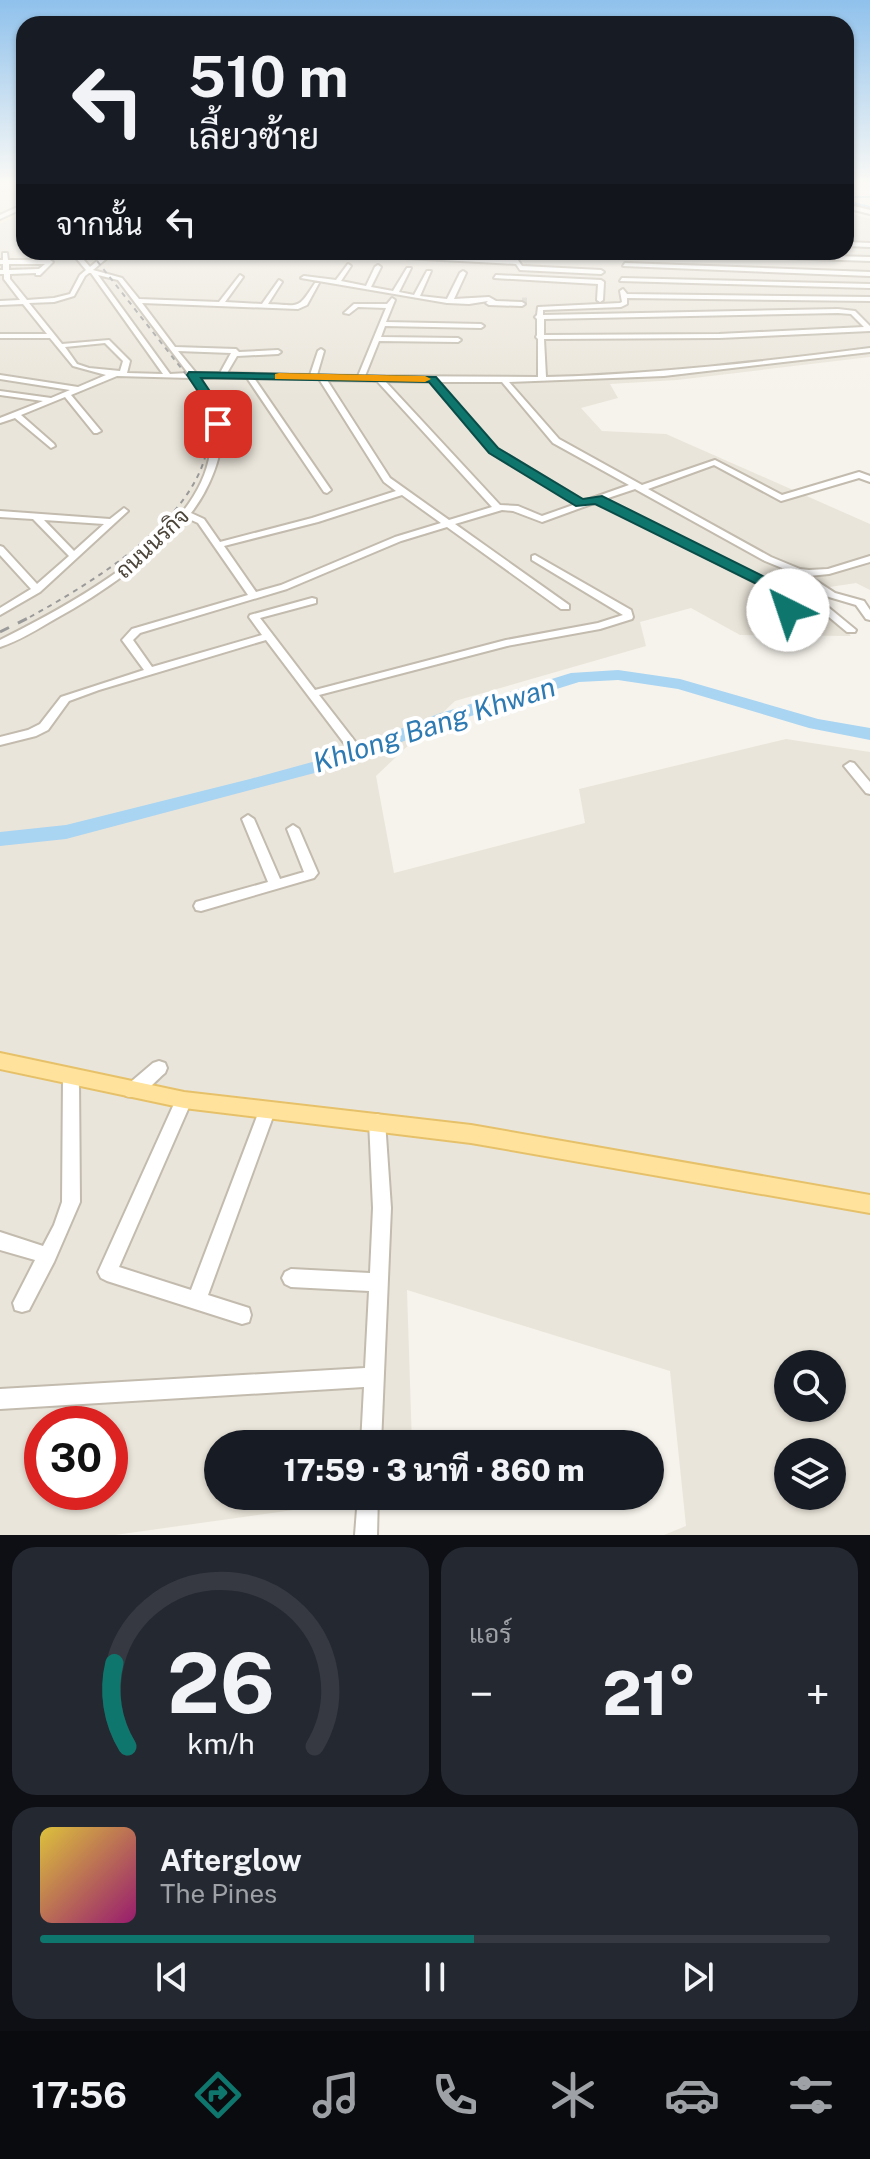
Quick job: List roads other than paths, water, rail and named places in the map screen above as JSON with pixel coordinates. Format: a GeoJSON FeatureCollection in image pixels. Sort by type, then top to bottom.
{"type":"FeatureCollection","features":[{"type":"Feature","properties":{"kind":"main road"},"geometry":{"type":"LineString","coordinates":[[0,1061],[184,1100],[471,1134],[870,1204]]}},
{"type":"Feature","properties":{"kind":"street"},"geometry":{"type":"LineString","coordinates":[[3,259],[2,272],[78,368],[121,373],[318,378],[542,378],[660,374],[870,350]]}},
{"type":"Feature","properties":{"kind":"street"},"geometry":{"type":"LineString","coordinates":[[2,272],[39,273],[50,262],[40,260]]}},
{"type":"Feature","properties":{"kind":"street"},"geometry":{"type":"LineString","coordinates":[[81,260],[167,374]]}},
{"type":"Feature","properties":{"kind":"street"},"geometry":{"type":"LineString","coordinates":[[0,303],[72,295],[100,260]]}},
{"type":"Feature","properties":{"kind":"street","name":"ถนนนรกิจ"},"geometry":{"type":"LineString","coordinates":[[0,644],[86,598],[124,572],[186,514],[205,487],[216,460],[219,443],[214,408],[175,349],[104,260]]}},
{"type":"Feature","properties":{"kind":"street"},"geometry":{"type":"LineString","coordinates":[[481,260],[518,262],[520,268],[601,272]]}},
{"type":"Feature","properties":{"kind":"street"},"geometry":{"type":"LineString","coordinates":[[316,266],[306,278],[338,281],[416,297],[542,305],[619,305],[625,303],[622,280],[625,260]]}},
{"type":"Feature","properties":{"kind":"street"},"geometry":{"type":"LineString","coordinates":[[625,265],[870,274]]}},
{"type":"Feature","properties":{"kind":"street"},"geometry":{"type":"LineString","coordinates":[[338,281],[348,266]]}},
{"type":"Feature","properties":{"kind":"street"},"geometry":{"type":"LineString","coordinates":[[368,287],[378,267]]}},
{"type":"Feature","properties":{"kind":"street"},"geometry":{"type":"LineString","coordinates":[[396,292],[409,269]]}},
{"type":"Feature","properties":{"kind":"street"},"geometry":{"type":"LineString","coordinates":[[91,271],[120,279]]}},
{"type":"Feature","properties":{"kind":"street"},"geometry":{"type":"LineString","coordinates":[[416,297],[429,272]]}},
{"type":"Feature","properties":{"kind":"street"},"geometry":{"type":"LineString","coordinates":[[451,300],[463,273]]}},
{"type":"Feature","properties":{"kind":"street"},"geometry":{"type":"LineString","coordinates":[[490,300],[496,276],[603,283],[600,300]]}},
{"type":"Feature","properties":{"kind":"street"},"geometry":{"type":"LineString","coordinates":[[221,304],[240,277]]}},
{"type":"Feature","properties":{"kind":"street"},"geometry":{"type":"LineString","coordinates":[[524,287],[528,279]]}},
{"type":"Feature","properties":{"kind":"street"},"geometry":{"type":"LineString","coordinates":[[622,280],[870,286]]}},
{"type":"Feature","properties":{"kind":"street"},"geometry":{"type":"LineString","coordinates":[[264,306],[279,282]]}},
{"type":"Feature","properties":{"kind":"street"},"geometry":{"type":"LineString","coordinates":[[135,301],[301,307],[317,284]]}},
{"type":"Feature","properties":{"kind":"street"},"geometry":{"type":"LineString","coordinates":[[624,296],[870,299]]}},
{"type":"Feature","properties":{"kind":"street"},"geometry":{"type":"LineString","coordinates":[[774,297],[786,311]]}},
{"type":"Feature","properties":{"kind":"street"},"geometry":{"type":"LineString","coordinates":[[347,313],[354,305],[391,303],[361,378]]}},
{"type":"Feature","properties":{"kind":"street"},"geometry":{"type":"LineString","coordinates":[[542,305],[538,317],[542,378]]}},
{"type":"Feature","properties":{"kind":"street"},"geometry":{"type":"LineString","coordinates":[[538,317],[850,311],[869,329]]}},
{"type":"Feature","properties":{"kind":"street"},"geometry":{"type":"LineString","coordinates":[[676,316],[688,336]]}},
{"type":"Feature","properties":{"kind":"street"},"geometry":{"type":"LineString","coordinates":[[382,324],[481,326]]}},
{"type":"Feature","properties":{"kind":"street"},"geometry":{"type":"LineString","coordinates":[[539,337],[688,336],[869,329]]}},
{"type":"Feature","properties":{"kind":"street"},"geometry":{"type":"LineString","coordinates":[[2,337],[51,336]]}},
{"type":"Feature","properties":{"kind":"street"},"geometry":{"type":"LineString","coordinates":[[376,339],[458,340]]}},
{"type":"Feature","properties":{"kind":"street"},"geometry":{"type":"LineString","coordinates":[[0,421],[121,373],[127,361],[107,341],[59,346]]}},
{"type":"Feature","properties":{"kind":"street"},"geometry":{"type":"LineString","coordinates":[[175,349],[236,351],[222,375]]}},
{"type":"Feature","properties":{"kind":"street"},"geometry":{"type":"LineString","coordinates":[[321,351],[318,378],[387,480],[565,607]]}},
{"type":"Feature","properties":{"kind":"street"},"geometry":{"type":"LineString","coordinates":[[234,354],[278,352]]}},
{"type":"Feature","properties":{"kind":"street"},"geometry":{"type":"LineString","coordinates":[[249,376],[327,490]]}},
{"type":"Feature","properties":{"kind":"street"},"geometry":{"type":"LineString","coordinates":[[0,377],[82,390]]}},
{"type":"Feature","properties":{"kind":"street"},"geometry":{"type":"LineString","coordinates":[[378,378],[498,508]]}},
{"type":"Feature","properties":{"kind":"street"},"geometry":{"type":"LineString","coordinates":[[502,378],[549,436],[798,573],[832,595],[860,603],[870,617]]}},
{"type":"Feature","properties":{"kind":"street"},"geometry":{"type":"LineString","coordinates":[[432,379],[493,450],[581,503]]}},
{"type":"Feature","properties":{"kind":"street"},"geometry":{"type":"LineString","coordinates":[[67,395],[97,431]]}},
{"type":"Feature","properties":{"kind":"street"},"geometry":{"type":"LineString","coordinates":[[0,396],[53,401]]}},
{"type":"Feature","properties":{"kind":"street"},"geometry":{"type":"LineString","coordinates":[[17,415],[51,446]]}},
{"type":"Feature","properties":{"kind":"street"},"geometry":{"type":"LineString","coordinates":[[149,670],[127,640],[130,635],[296,583],[323,568],[398,539],[498,508],[511,507],[542,519],[581,503],[715,462],[784,498],[859,475],[870,479]]}},
{"type":"Feature","properties":{"kind":"street"},"geometry":{"type":"LineString","coordinates":[[218,545],[315,520],[401,492]]}},
{"type":"Feature","properties":{"kind":"street"},"geometry":{"type":"LineString","coordinates":[[597,499],[777,590],[788,603],[788,610],[760,611],[762,619]]}},
{"type":"Feature","properties":{"kind":"street"},"geometry":{"type":"LineString","coordinates":[[0,612],[37,590],[124,511]]}},
{"type":"Feature","properties":{"kind":"street"},"geometry":{"type":"LineString","coordinates":[[0,514],[113,522]]}},
{"type":"Feature","properties":{"kind":"street"},"geometry":{"type":"LineString","coordinates":[[186,514],[197,516],[254,596]]}},
{"type":"Feature","properties":{"kind":"street"},"geometry":{"type":"LineString","coordinates":[[36,517],[73,555]]}},
{"type":"Feature","properties":{"kind":"street"},"geometry":{"type":"LineString","coordinates":[[2,554],[37,590]]}},
{"type":"Feature","properties":{"kind":"street"},"geometry":{"type":"LineString","coordinates":[[312,694],[506,643],[600,626],[628,617],[627,612],[535,558]]}},
{"type":"Feature","properties":{"kind":"street"},"geometry":{"type":"LineString","coordinates":[[851,630],[796,585],[793,576],[798,573],[828,574],[870,559]]}},
{"type":"Feature","properties":{"kind":"street"},"geometry":{"type":"LineString","coordinates":[[240,620],[312,601]]}},
{"type":"Feature","properties":{"kind":"street"},"geometry":{"type":"LineString","coordinates":[[254,617],[351,744]]}},
{"type":"Feature","properties":{"kind":"street"},"geometry":{"type":"LineString","coordinates":[[0,741],[44,727],[65,699],[149,670],[268,636]]}},
{"type":"Feature","properties":{"kind":"street"},"geometry":{"type":"LineString","coordinates":[[850,766],[870,790]]}},
{"type":"Feature","properties":{"kind":"street"},"geometry":{"type":"LineString","coordinates":[[248,819],[276,885]]}},
{"type":"Feature","properties":{"kind":"street"},"geometry":{"type":"LineString","coordinates":[[201,906],[311,873],[293,829]]}},
{"type":"Feature","properties":{"kind":"street"},"geometry":{"type":"LineString","coordinates":[[132,1091],[159,1068]]}},
{"type":"Feature","properties":{"kind":"street"},"geometry":{"type":"LineString","coordinates":[[22,1303],[48,1256],[71,1202],[71,1078]]}},
{"type":"Feature","properties":{"kind":"street"},"geometry":{"type":"LineString","coordinates":[[184,1100],[107,1272],[242,1315]]}},
{"type":"Feature","properties":{"kind":"street"},"geometry":{"type":"LineString","coordinates":[[196,1301],[267,1111]]}},
{"type":"Feature","properties":{"kind":"street"},"geometry":{"type":"LineString","coordinates":[[372,1430],[382,1208],[377,1121]]}},
{"type":"Feature","properties":{"kind":"street"},"geometry":{"type":"LineString","coordinates":[[0,1241],[48,1256]]}},
{"type":"Feature","properties":{"kind":"street"},"geometry":{"type":"LineString","coordinates":[[291,1278],[379,1282]]}},
{"type":"Feature","properties":{"kind":"street"},"geometry":{"type":"LineString","coordinates":[[0,1399],[375,1377]]}},
{"type":"Feature","properties":{"kind":"street"},"geometry":{"type":"LineString","coordinates":[[366,1535],[367,1510]]}},
{"type":"Feature","properties":{"kind":"waterway","name":"Khlong Bang Khwan"},"geometry":{"type":"LineString","coordinates":[[0,839],[66,832],[334,762],[445,718],[577,677],[618,675],[680,684],[816,724],[870,734]]}},
{"type":"Feature","properties":{"kind":"tunnel"},"geometry":{"type":"LineString","coordinates":[[522,301],[527,301]]}},
{"type":"Feature","properties":{"kind":"railway"},"geometry":{"type":"LineString","coordinates":[[30,617],[94,578],[161,525],[188,494],[204,460],[208,424],[196,387],[96,260]]}},
{"type":"Feature","properties":{"kind":"railway"},"geometry":{"type":"LineString","coordinates":[[30,617],[34,615]]}},
{"type":"Feature","properties":{"kind":"railway"},"geometry":{"type":"LineString","coordinates":[[0,632],[30,617]]}}]}
